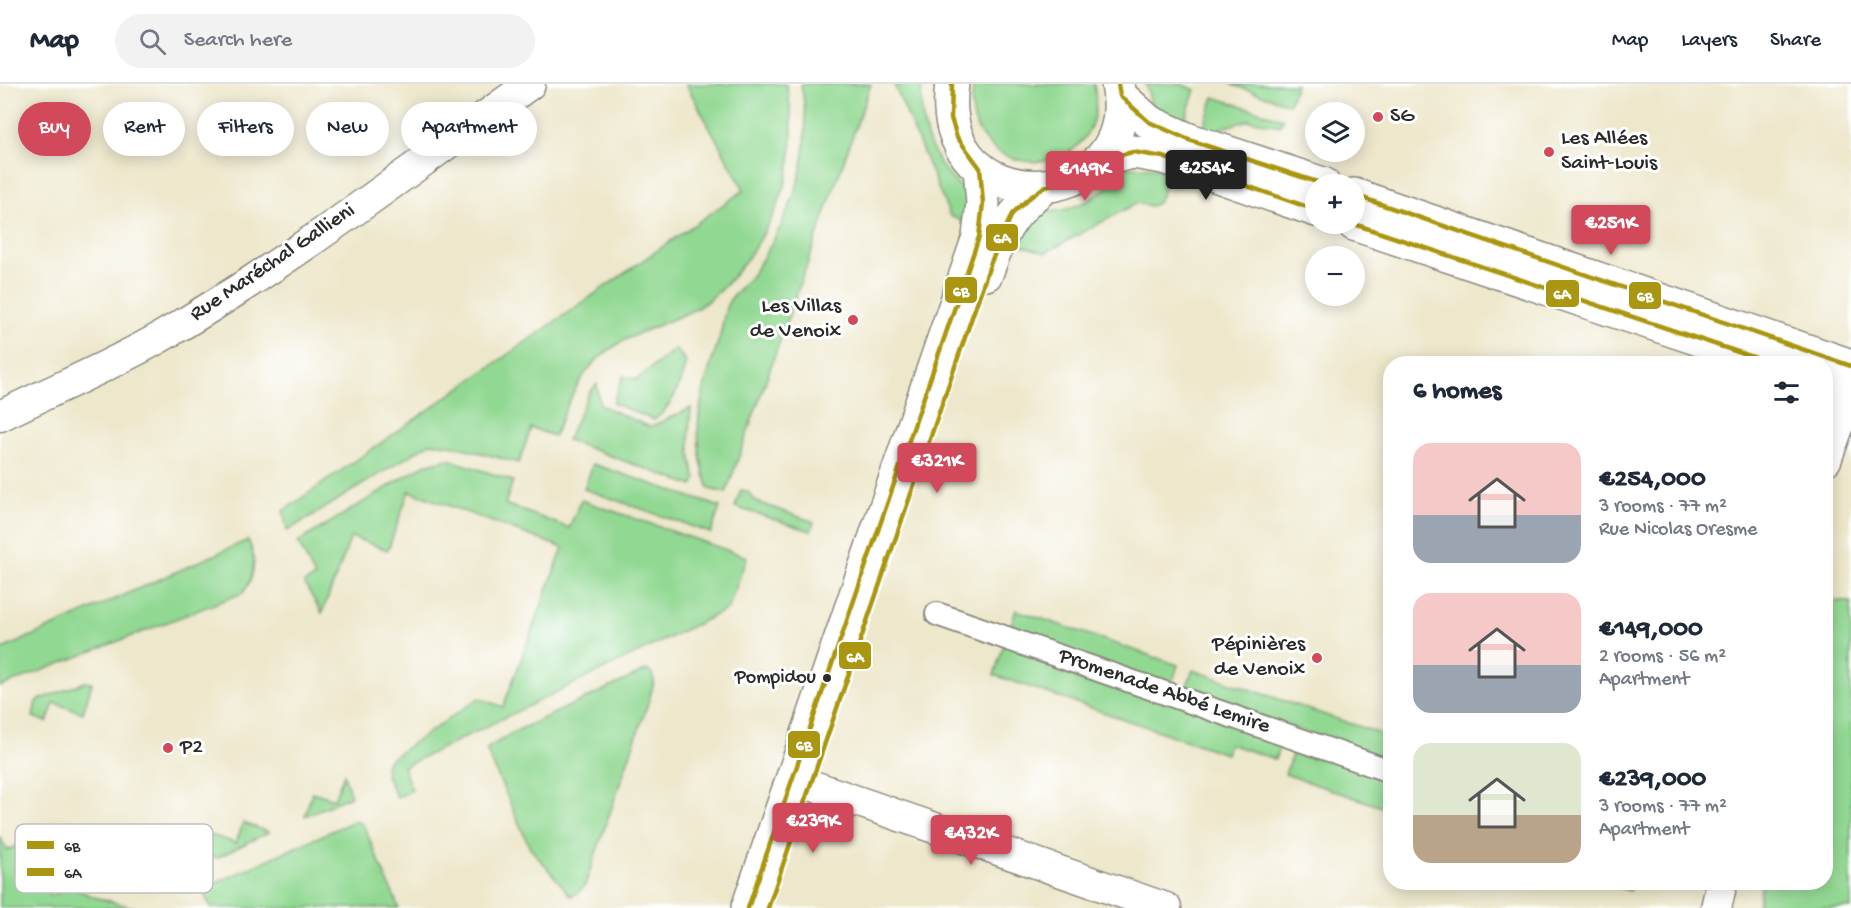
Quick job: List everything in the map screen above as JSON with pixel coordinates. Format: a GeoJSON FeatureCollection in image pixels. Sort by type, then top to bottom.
{"type":"FeatureCollection","features":[{"type":"Feature","properties":{"kind":"street","name":"Rue Maréchal Gallieni"},"geometry":{"type":"LineString","coordinates":[[0,416],[156,339],[200,314],[299,250],[530,84]]}},
{"type":"Feature","properties":{"kind":"street"},"geometry":{"type":"LineString","coordinates":[[952,84],[951,118],[957,137],[980,168],[1004,182],[1017,186],[1044,187],[1074,179],[1099,160],[1112,141],[1119,119],[1119,90]]}},
{"type":"Feature","properties":{"kind":"street"},"geometry":{"type":"LineString","coordinates":[[1119,90],[1149,122],[1189,140],[1305,178]]}},
{"type":"Feature","properties":{"kind":"street"},"geometry":{"type":"LineString","coordinates":[[1099,160],[1133,152],[1163,157],[1305,206]]}},
{"type":"Feature","properties":{"kind":"street"},"geometry":{"type":"LineString","coordinates":[[768,908],[801,782],[979,237],[983,203],[980,168]]}},
{"type":"Feature","properties":{"kind":"street"},"geometry":{"type":"LineString","coordinates":[[748,908],[801,782],[1000,237],[1012,214],[1044,187]]}},
{"type":"Feature","properties":{"kind":"street"},"geometry":{"type":"LineString","coordinates":[[1365,199],[1822,356]]}},
{"type":"Feature","properties":{"kind":"street"},"geometry":{"type":"LineString","coordinates":[[1365,228],[1750,356]]}},
{"type":"Feature","properties":{"kind":"street"},"geometry":{"type":"LineString","coordinates":[[1833,360],[1851,366]]}},
{"type":"Feature","properties":{"kind":"street"},"geometry":{"type":"LineString","coordinates":[[1833,385],[1851,391],[1833,441]]}},
{"type":"Feature","properties":{"kind":"street","name":"Promenade Abbé Lemire"},"geometry":{"type":"LineString","coordinates":[[937,614],[1383,769]]}},
{"type":"Feature","properties":{"kind":"street"},"geometry":{"type":"LineString","coordinates":[[801,782],[1166,908]]}},
{"type":"Feature","properties":{"kind":"street"},"geometry":{"type":"LineString","coordinates":[[1716,908],[1720,890]]}},
{"type":"Feature","properties":{"kind":"green space"},"geometry":{"type":"Polygon","coordinates":[[[686,84],[786,84],[788,93],[791,142],[786,180],[779,201],[757,244],[729,281],[713,297],[697,308],[629,338],[604,354],[580,380],[554,436],[531,428],[519,463],[451,445],[430,443],[287,531],[283,511],[744,190],[686,84]]]}},
{"type":"Feature","properties":{"kind":"green space"},"geometry":{"type":"Polygon","coordinates":[[[801,84],[871,84],[726,493],[709,489],[703,468],[698,431],[702,396],[728,303],[751,276],[768,250],[790,206],[798,183],[805,135],[805,110],[801,84]]]}},
{"type":"Feature","properties":{"kind":"green space"},"geometry":{"type":"Polygon","coordinates":[[[894,84],[921,84],[922,113],[927,136],[936,157],[950,177],[968,192],[969,224],[950,216],[894,84]]]}},
{"type":"Feature","properties":{"kind":"green space"},"geometry":{"type":"Polygon","coordinates":[[[974,84],[1094,84],[1093,118],[1080,143],[1059,157],[1033,162],[1008,157],[987,142],[974,118],[974,84]]]}},
{"type":"Feature","properties":{"kind":"green space"},"geometry":{"type":"Polygon","coordinates":[[[1146,84],[1181,84],[1195,90],[1182,128],[1151,104],[1146,84]]]}},
{"type":"Feature","properties":{"kind":"green space"},"geometry":{"type":"Polygon","coordinates":[[[1230,84],[1296,84],[1289,104],[1230,84]]]}},
{"type":"Feature","properties":{"kind":"green space"},"geometry":{"type":"Polygon","coordinates":[[[1214,97],[1283,119],[1280,126],[1249,120],[1212,131],[1203,128],[1214,97]]]}},
{"type":"Feature","properties":{"kind":"green space"},"geometry":{"type":"Polygon","coordinates":[[[1125,167],[1172,168],[1158,203],[1151,206],[1137,203],[1045,253],[1009,241],[1037,214],[1067,209],[1088,201],[1106,189],[1125,167]]]}},
{"type":"Feature","properties":{"kind":"green space"},"geometry":{"type":"Polygon","coordinates":[[[675,349],[686,361],[675,394],[661,414],[654,420],[613,403],[623,376],[637,379],[675,349]]]}},
{"type":"Feature","properties":{"kind":"green space"},"geometry":{"type":"Polygon","coordinates":[[[597,384],[600,405],[650,427],[691,408],[689,444],[696,479],[693,486],[567,440],[589,393],[597,384]]]}},
{"type":"Feature","properties":{"kind":"green space"},"geometry":{"type":"Polygon","coordinates":[[[448,459],[513,481],[505,504],[569,528],[581,500],[747,557],[728,609],[403,767],[412,790],[397,798],[386,775],[385,765],[390,759],[479,698],[503,707],[563,548],[409,491],[388,550],[351,537],[322,613],[304,583],[315,577],[298,542],[424,465],[448,459]]]}},
{"type":"Feature","properties":{"kind":"green space"},"geometry":{"type":"Polygon","coordinates":[[[593,464],[720,507],[711,533],[584,489],[593,464]]]}},
{"type":"Feature","properties":{"kind":"green space"},"geometry":{"type":"Polygon","coordinates":[[[741,490],[748,492],[757,502],[814,522],[811,531],[735,507],[741,490]]]}},
{"type":"Feature","properties":{"kind":"green space"},"geometry":{"type":"Polygon","coordinates":[[[248,540],[254,561],[250,581],[243,593],[0,687],[0,650],[248,540]]]}},
{"type":"Feature","properties":{"kind":"green space"},"geometry":{"type":"Polygon","coordinates":[[[1833,601],[1851,602],[1851,908],[1757,908],[1760,890],[1833,890],[1833,601]]]}},
{"type":"Feature","properties":{"kind":"green space"},"geometry":{"type":"Polygon","coordinates":[[[1016,610],[1178,665],[1171,687],[1009,631],[1016,610]]]}},
{"type":"Feature","properties":{"kind":"green space"},"geometry":{"type":"Polygon","coordinates":[[[1004,644],[1283,739],[1275,759],[1229,744],[1226,754],[994,675],[1004,644]]]}},
{"type":"Feature","properties":{"kind":"green space"},"geometry":{"type":"Polygon","coordinates":[[[647,670],[652,674],[654,682],[649,700],[585,885],[571,896],[530,848],[486,749],[514,732],[647,670]]]}},
{"type":"Feature","properties":{"kind":"green space"},"geometry":{"type":"Polygon","coordinates":[[[1193,670],[1383,735],[1383,759],[1185,691],[1193,670]]]}},
{"type":"Feature","properties":{"kind":"green space"},"geometry":{"type":"Polygon","coordinates":[[[85,682],[92,683],[83,713],[54,703],[47,722],[33,717],[36,701],[85,682]]]}},
{"type":"Feature","properties":{"kind":"green space"},"geometry":{"type":"Polygon","coordinates":[[[1296,744],[1383,774],[1383,808],[1285,774],[1296,744]]]}},
{"type":"Feature","properties":{"kind":"green space"},"geometry":{"type":"Polygon","coordinates":[[[344,774],[351,796],[305,816],[312,792],[334,799],[344,774]]]}},
{"type":"Feature","properties":{"kind":"green space"},"geometry":{"type":"Polygon","coordinates":[[[354,821],[363,824],[399,908],[211,908],[204,893],[213,893],[213,884],[354,821]]]}},
{"type":"Feature","properties":{"kind":"green space"},"geometry":{"type":"Polygon","coordinates":[[[243,823],[269,832],[217,858],[213,857],[213,836],[236,843],[243,823]]]}},
{"type":"Feature","properties":{"kind":"green space"},"geometry":{"type":"Polygon","coordinates":[[[0,837],[7,850],[15,846],[15,893],[48,893],[50,896],[57,893],[85,893],[136,908],[0,908],[0,837]]]}},
{"type":"Feature","properties":{"kind":"transit line","name":"6B"},"geometry":{"type":"LineString","coordinates":[[748,908],[979,237],[983,203],[980,168],[957,137],[951,118],[952,84]]}},
{"type":"Feature","properties":{"kind":"transit line","name":"6B"},"geometry":{"type":"LineString","coordinates":[[1118,84],[1120,96],[1149,122],[1189,140],[1305,178]]}},
{"type":"Feature","properties":{"kind":"transit line","name":"6A"},"geometry":{"type":"LineString","coordinates":[[768,908],[991,262],[1012,214],[1044,187],[1074,179],[1099,160],[1133,152],[1163,157],[1305,206]]}},
{"type":"Feature","properties":{"kind":"transit line","name":"6B"},"geometry":{"type":"LineString","coordinates":[[1365,199],[1822,356]]}},
{"type":"Feature","properties":{"kind":"transit line","name":"6A"},"geometry":{"type":"LineString","coordinates":[[1365,228],[1750,356]]}},
{"type":"Feature","properties":{"kind":"transit line","name":"6B"},"geometry":{"type":"LineString","coordinates":[[1833,360],[1851,366]]}},
{"type":"Feature","properties":{"kind":"place","name":"SG"},"geometry":{"type":"Point","coordinates":[1378,117]}},
{"type":"Feature","properties":{"kind":"place","name":"Les Allées Saint-Louis"},"geometry":{"type":"Point","coordinates":[1549,152]}},
{"type":"Feature","properties":{"kind":"place","name":"Les Villas de Venoix"},"geometry":{"type":"Point","coordinates":[853,320]}},
{"type":"Feature","properties":{"kind":"place","name":"Pépinières de Venoix"},"geometry":{"type":"Point","coordinates":[1317,658]}},
{"type":"Feature","properties":{"kind":"place","name":"Pompidou"},"geometry":{"type":"Point","coordinates":[827,678]}},
{"type":"Feature","properties":{"kind":"place","name":"P2"},"geometry":{"type":"Point","coordinates":[168,748]}}]}
